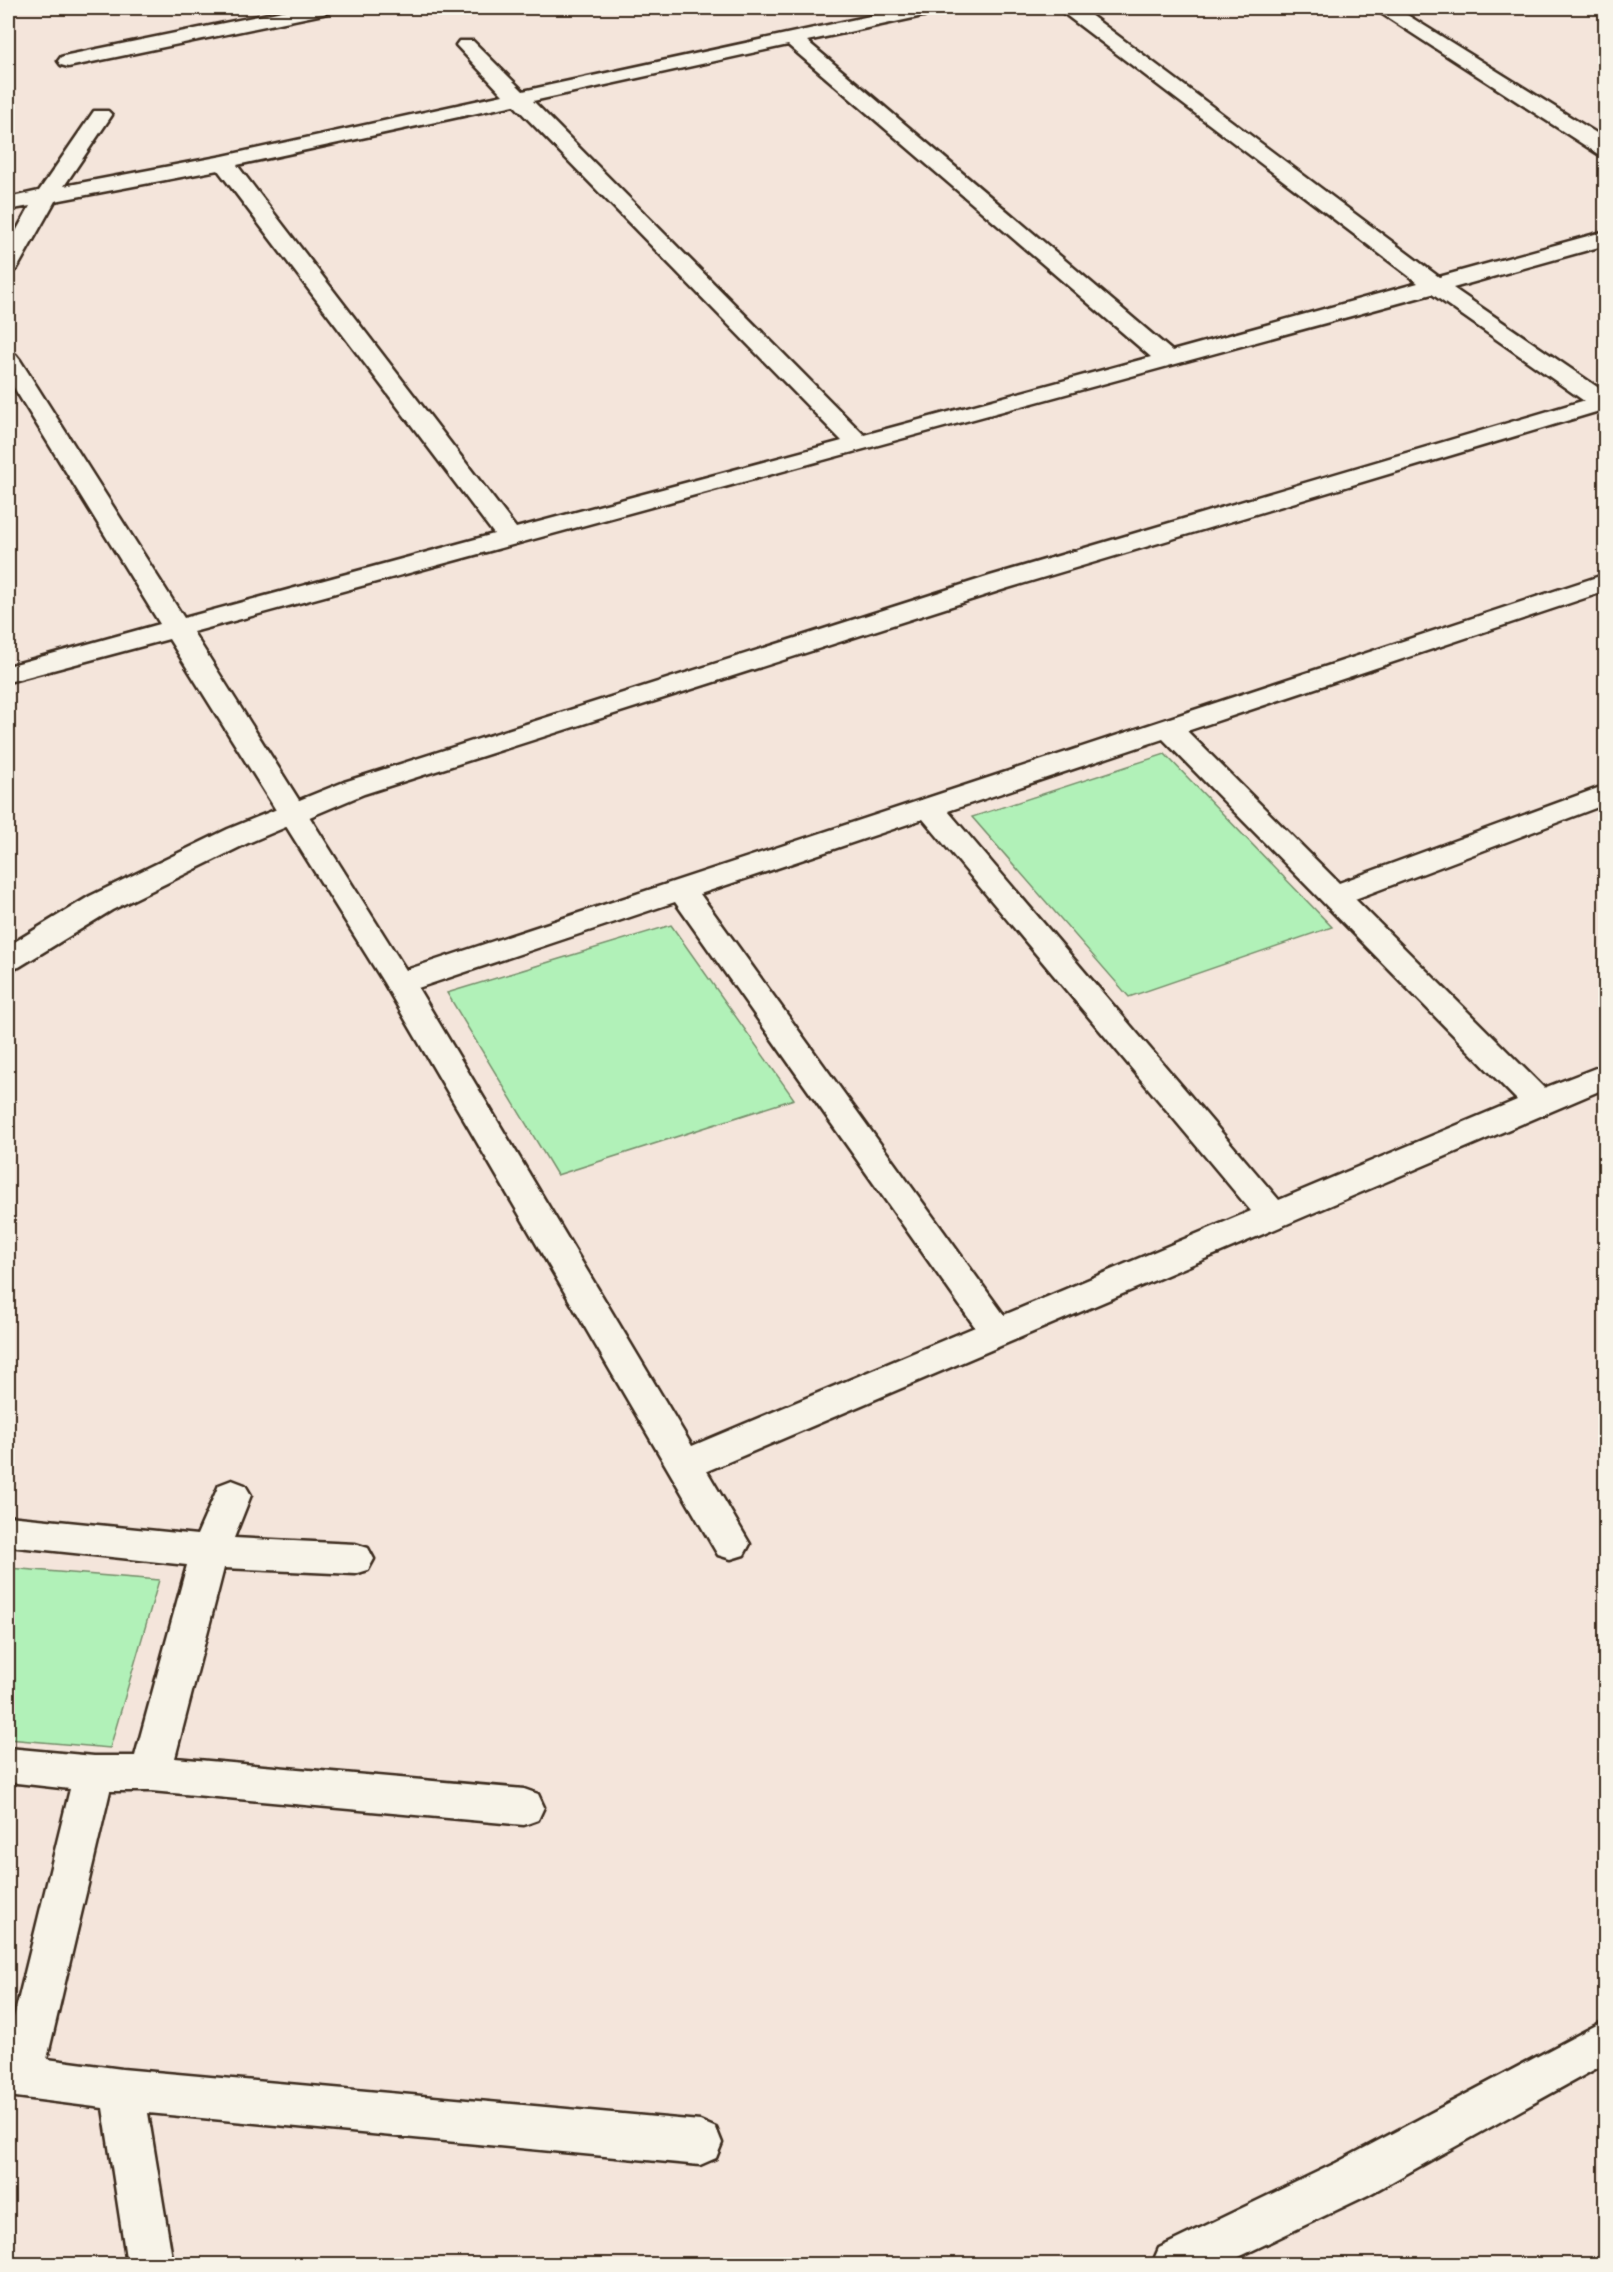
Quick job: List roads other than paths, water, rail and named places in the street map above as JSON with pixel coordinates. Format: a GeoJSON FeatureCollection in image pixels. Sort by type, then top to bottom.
{"type":"FeatureCollection","features":[{"type":"Feature","properties":{"kind":"street"},"geometry":{"type":"LineString","coordinates":[[68,61],[323,8]]}},
{"type":"Feature","properties":{"kind":"street"},"geometry":{"type":"LineString","coordinates":[[8,204],[223,162],[932,8]]}},
{"type":"Feature","properties":{"kind":"street"},"geometry":{"type":"LineString","coordinates":[[1069,8],[1436,286],[1604,403]]}},
{"type":"Feature","properties":{"kind":"street"},"geometry":{"type":"LineString","coordinates":[[1383,8],[1605,149]]}},
{"type":"Feature","properties":{"kind":"street"},"geometry":{"type":"LineString","coordinates":[[791,38],[1168,360]]}},
{"type":"Feature","properties":{"kind":"street"},"geometry":{"type":"LineString","coordinates":[[466,45],[858,443]]}},
{"type":"Feature","properties":{"kind":"street"},"geometry":{"type":"LineString","coordinates":[[8,265],[47,196],[101,115]]}},
{"type":"Feature","properties":{"kind":"street"},"geometry":{"type":"LineString","coordinates":[[223,162],[510,538]]}},
{"type":"Feature","properties":{"kind":"street"},"geometry":{"type":"LineString","coordinates":[[8,674],[1168,360],[1605,238]]}},
{"type":"Feature","properties":{"kind":"street"},"geometry":{"type":"LineString","coordinates":[[8,360],[399,982],[732,1544]]}},
{"type":"Feature","properties":{"kind":"street"},"geometry":{"type":"LineString","coordinates":[[8,960],[101,903],[237,836],[354,788],[999,582],[1604,403]]}},
{"type":"Feature","properties":{"kind":"street"},"geometry":{"type":"LineString","coordinates":[[399,982],[1605,582]]}},
{"type":"Feature","properties":{"kind":"street"},"geometry":{"type":"LineString","coordinates":[[1168,728],[1540,1104]]}},
{"type":"Feature","properties":{"kind":"street"},"geometry":{"type":"LineString","coordinates":[[1334,896],[1605,794]]}},
{"type":"Feature","properties":{"kind":"street"},"geometry":{"type":"LineString","coordinates":[[929,807],[1272,1214]]}},
{"type":"Feature","properties":{"kind":"street"},"geometry":{"type":"LineString","coordinates":[[681,889],[997,1332]]}},
{"type":"Feature","properties":{"kind":"street"},"geometry":{"type":"LineString","coordinates":[[684,1465],[1272,1214],[1605,1075]]}},
{"type":"Feature","properties":{"kind":"street"},"geometry":{"type":"LineString","coordinates":[[151,1773],[209,1552],[232,1495]]}},
{"type":"Feature","properties":{"kind":"street"},"geometry":{"type":"LineString","coordinates":[[8,1531],[209,1552],[355,1559]]}},
{"type":"Feature","properties":{"kind":"street"},"geometry":{"type":"LineString","coordinates":[[8,1765],[94,1774],[151,1773],[524,1807]]}},
{"type":"Feature","properties":{"kind":"street"},"geometry":{"type":"LineString","coordinates":[[94,1774],[14,2076],[122,2090],[700,2143]]}},
{"type":"Feature","properties":{"kind":"street"},"geometry":{"type":"LineString","coordinates":[[1175,2265],[1352,2179],[1605,2040]]}},
{"type":"Feature","properties":{"kind":"street"},"geometry":{"type":"LineString","coordinates":[[122,2090],[150,2265]]}}]}
